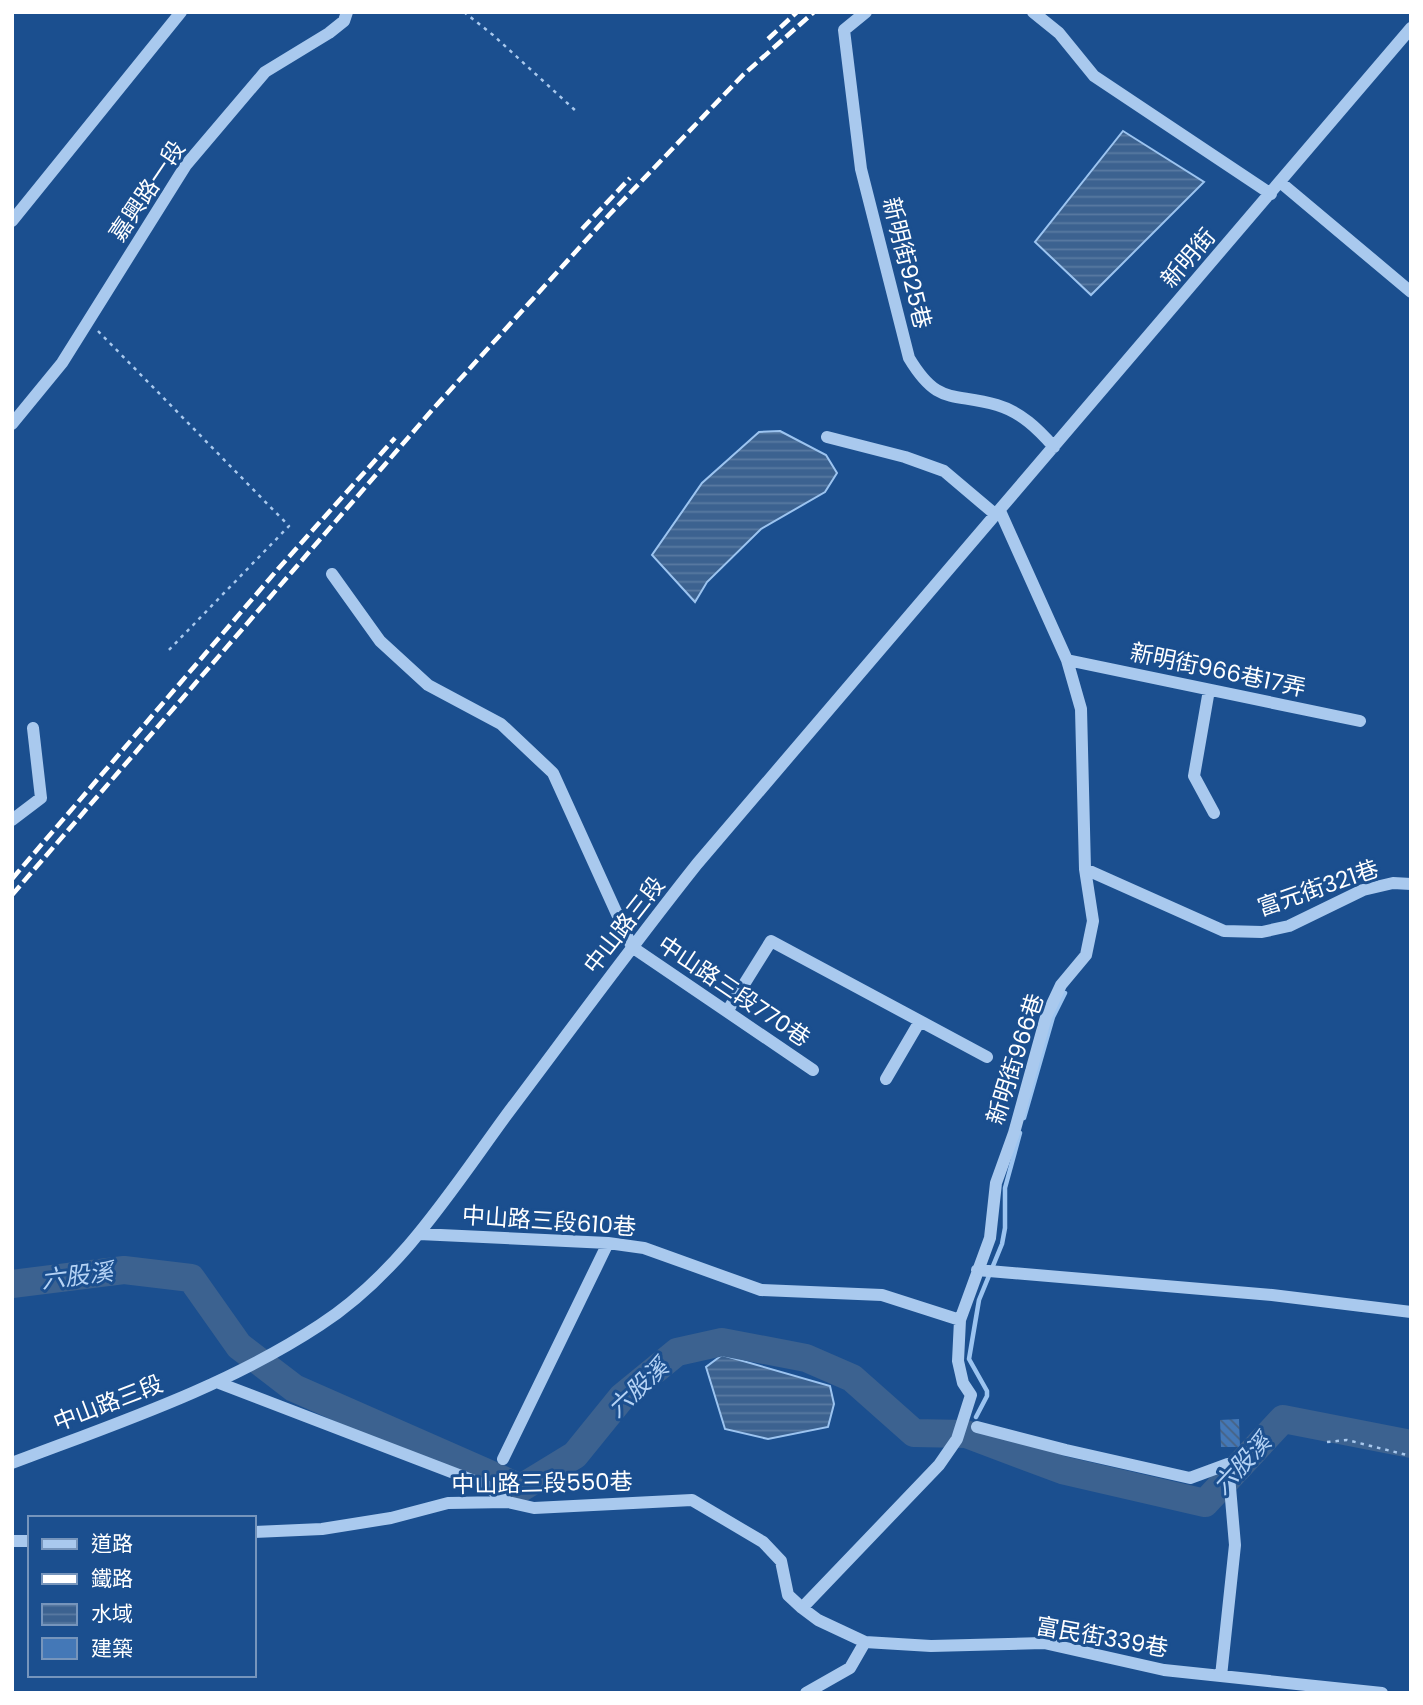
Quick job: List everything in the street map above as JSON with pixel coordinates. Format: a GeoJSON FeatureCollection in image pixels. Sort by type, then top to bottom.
{"type":"FeatureCollection","features":[{"type":"Feature","properties":{"kind":"street"},"geometry":{"type":"LineString","coordinates":[[12,221],[181,12]]}},
{"type":"Feature","properties":{"kind":"street","name":"嘉興路一段"},"geometry":{"type":"LineString","coordinates":[[12,424],[62,363],[186,165],[265,72],[329,33],[344,21],[347,12]]}},
{"type":"Feature","properties":{"kind":"street","name":"新明街925巷"},"geometry":{"type":"LineString","coordinates":[[866,12],[844,30],[861,169],[909,358],[920,377],[931,388],[946,396],[999,406],[1035,425],[1054,447]]}},
{"type":"Feature","properties":{"kind":"street"},"geometry":{"type":"LineString","coordinates":[[1033,12],[1059,33],[1094,76],[1271,194]]}},
{"type":"Feature","properties":{"kind":"street","name":"新明街"},"geometry":{"type":"LineString","coordinates":[[998,513],[1411,28]]}},
{"type":"Feature","properties":{"kind":"street"},"geometry":{"type":"LineString","coordinates":[[1280,182],[1411,292]]}},
{"type":"Feature","properties":{"kind":"street"},"geometry":{"type":"LineString","coordinates":[[827,437],[905,457],[944,471],[998,513]]}},
{"type":"Feature","properties":{"kind":"street","name":"新明街966巷"},"geometry":{"type":"LineString","coordinates":[[802,1608],[939,1465],[957,1440],[971,1395],[963,1383],[958,1361],[960,1320],[990,1237],[996,1183],[1014,1133],[1046,1017],[1061,985],[1086,955],[1093,921],[1085,869],[1080,709],[1067,660],[998,513]]}},
{"type":"Feature","properties":{"kind":"street","name":"中山路三段"},"geometry":{"type":"LineString","coordinates":[[12,1464],[219,1383],[321,1325],[369,1287],[419,1234],[632,947],[697,864],[998,513]]}},
{"type":"Feature","properties":{"kind":"street"},"geometry":{"type":"LineString","coordinates":[[332,574],[380,640],[428,685],[501,724],[553,773],[632,947]]}},
{"type":"Feature","properties":{"kind":"street","name":"新明街966巷17弄"},"geometry":{"type":"LineString","coordinates":[[1067,660],[1360,721]]}},
{"type":"Feature","properties":{"kind":"street"},"geometry":{"type":"LineString","coordinates":[[1209,690],[1194,776],[1214,813]]}},
{"type":"Feature","properties":{"kind":"street"},"geometry":{"type":"LineString","coordinates":[[12,820],[41,798],[33,728]]}},
{"type":"Feature","properties":{"kind":"street","name":"富元街321巷"},"geometry":{"type":"LineString","coordinates":[[1085,869],[1224,931],[1262,932],[1289,926],[1363,890],[1393,883],[1411,884]]}},
{"type":"Feature","properties":{"kind":"street"},"geometry":{"type":"LineString","coordinates":[[728,1010],[771,941],[987,1057]]}},
{"type":"Feature","properties":{"kind":"street","name":"中山路三段770巷"},"geometry":{"type":"LineString","coordinates":[[632,947],[813,1070]]}},
{"type":"Feature","properties":{"kind":"street"},"geometry":{"type":"LineString","coordinates":[[886,1079],[920,1021]]}},
{"type":"Feature","properties":{"kind":"street","name":"中山路三段610巷"},"geometry":{"type":"LineString","coordinates":[[419,1234],[608,1243],[643,1248],[761,1290],[882,1295],[960,1320]]}},
{"type":"Feature","properties":{"kind":"street"},"geometry":{"type":"LineString","coordinates":[[503,1459],[608,1243]]}},
{"type":"Feature","properties":{"kind":"street"},"geometry":{"type":"LineString","coordinates":[[977,1270],[1272,1295],[1411,1312]]}},
{"type":"Feature","properties":{"kind":"street"},"geometry":{"type":"LineString","coordinates":[[219,1383],[485,1485],[508,1502]]}},
{"type":"Feature","properties":{"kind":"street"},"geometry":{"type":"LineString","coordinates":[[977,1427],[1190,1478],[1228,1464],[1236,1545],[1221,1676]]}},
{"type":"Feature","properties":{"kind":"street","name":"中山路三段550巷"},"geometry":{"type":"LineString","coordinates":[[256,1532],[322,1529],[380,1520],[448,1503],[508,1502],[534,1508],[692,1500],[763,1542],[781,1561],[789,1594],[818,1620]]}},
{"type":"Feature","properties":{"kind":"street","name":"富民街339巷"},"geometry":{"type":"LineString","coordinates":[[818,1620],[865,1642],[931,1646],[1044,1643],[1164,1670],[1382,1693]]}},
{"type":"Feature","properties":{"kind":"street"},"geometry":{"type":"LineString","coordinates":[[806,1693],[850,1668],[865,1642]]}},
{"type":"Feature","properties":{"kind":"path"},"geometry":{"type":"LineString","coordinates":[[464,12],[577,111]]}},
{"type":"Feature","properties":{"kind":"path"},"geometry":{"type":"LineString","coordinates":[[88,321],[289,526],[166,653]]}},
{"type":"Feature","properties":{"kind":"path"},"geometry":{"type":"LineString","coordinates":[[1327,1442],[1347,1440],[1411,1456]]}},
{"type":"Feature","properties":{"kind":"water"},"geometry":{"type":"Polygon","coordinates":[[[1123,131],[1204,182],[1091,295],[1035,242],[1123,131]]]}},
{"type":"Feature","properties":{"kind":"water"},"geometry":{"type":"Polygon","coordinates":[[[780,431],[826,455],[837,473],[825,492],[761,529],[707,582],[695,602],[652,555],[702,483],[759,432],[780,431]]]}},
{"type":"Feature","properties":{"kind":"water"},"geometry":{"type":"Polygon","coordinates":[[[722,1355],[830,1386],[834,1404],[828,1427],[768,1439],[725,1429],[706,1367],[722,1355]]]}},
{"type":"Feature","properties":{"kind":"building"},"geometry":{"type":"Polygon","coordinates":[[[1239,1419],[1240,1447],[1221,1447],[1220,1420],[1239,1419]]]}},
{"type":"Feature","properties":{"kind":"waterway"},"geometry":{"type":"LineString","coordinates":[[1024,1118],[1053,1017],[1065,993]]}},
{"type":"Feature","properties":{"kind":"waterway"},"geometry":{"type":"LineString","coordinates":[[976,1417],[987,1391],[969,1359],[979,1300],[1002,1244],[1005,1228],[1005,1188],[1020,1133]]}},
{"type":"Feature","properties":{"kind":"waterway","name":"六股溪"},"geometry":{"type":"LineString","coordinates":[[12,1284],[124,1270],[191,1278],[239,1346],[294,1388],[521,1488],[575,1455],[622,1397],[677,1352],[722,1342],[806,1358],[852,1378],[914,1433],[966,1434],[1062,1470],[1205,1503],[1283,1419],[1411,1444]]}},
{"type":"Feature","properties":{"kind":"waterway","name":"六股溪"},"geometry":{"type":"LineString","coordinates":[[966,1434],[968,1430]]}},
{"type":"Feature","properties":{"kind":"railway"},"geometry":{"type":"LineString","coordinates":[[768,39],[797,12]]}},
{"type":"Feature","properties":{"kind":"railway"},"geometry":{"type":"LineString","coordinates":[[12,895],[433,409],[609,215],[743,75],[814,12]]}},
{"type":"Feature","properties":{"kind":"railway"},"geometry":{"type":"LineString","coordinates":[[582,229],[630,178]]}},
{"type":"Feature","properties":{"kind":"railway"},"geometry":{"type":"LineString","coordinates":[[12,879],[278,569],[395,438]]}}]}
